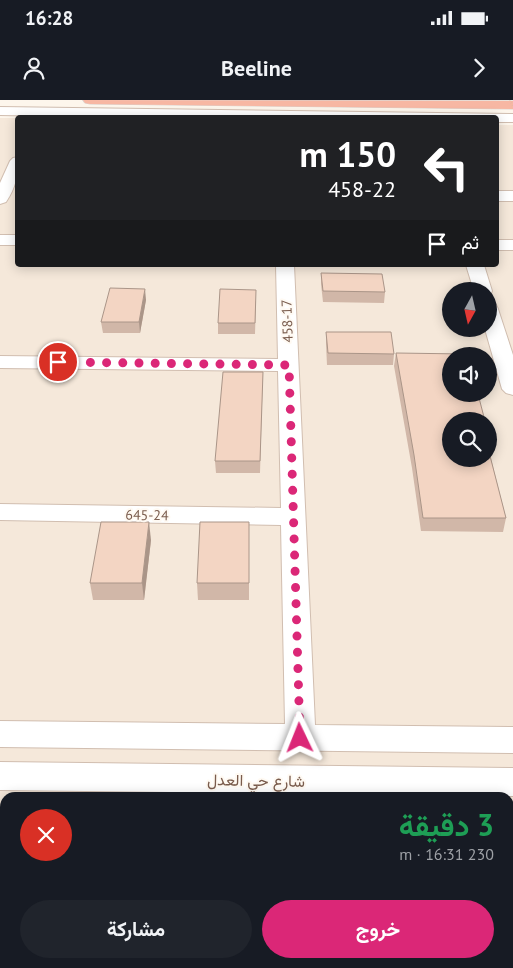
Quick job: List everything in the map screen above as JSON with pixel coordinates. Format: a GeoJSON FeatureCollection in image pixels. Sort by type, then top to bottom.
{"type":"FeatureCollection","features":[{"type":"Feature","properties":{"kind":"highway"},"geometry":{"type":"LineString","coordinates":[[90,100],[513,106]]}},
{"type":"Feature","properties":{"kind":"street"},"geometry":{"type":"LineString","coordinates":[[0,111],[134,115]]}},
{"type":"Feature","properties":{"kind":"street"},"geometry":{"type":"LineString","coordinates":[[499,118],[513,118]]}},
{"type":"Feature","properties":{"kind":"street"},"geometry":{"type":"LineString","coordinates":[[0,158],[15,160]]}},
{"type":"Feature","properties":{"kind":"street"},"geometry":{"type":"LineString","coordinates":[[0,199],[15,166]]}},
{"type":"Feature","properties":{"kind":"street"},"geometry":{"type":"LineString","coordinates":[[499,196],[513,196]]}},
{"type":"Feature","properties":{"kind":"street"},"geometry":{"type":"LineString","coordinates":[[0,240],[15,240]]}},
{"type":"Feature","properties":{"kind":"street"},"geometry":{"type":"LineString","coordinates":[[499,245],[513,245]]}},
{"type":"Feature","properties":{"kind":"street"},"geometry":{"type":"LineString","coordinates":[[0,252],[15,252]]}},
{"type":"Feature","properties":{"kind":"street"},"geometry":{"type":"LineString","coordinates":[[499,254],[513,254]]}},
{"type":"Feature","properties":{"kind":"street","name":"458-17"},"geometry":{"type":"LineString","coordinates":[[286,267],[300,738]]}},
{"type":"Feature","properties":{"kind":"street"},"geometry":{"type":"LineString","coordinates":[[476,267],[480,282]]}},
{"type":"Feature","properties":{"kind":"street"},"geometry":{"type":"LineString","coordinates":[[498,338],[513,389]]}},
{"type":"Feature","properties":{"kind":"street"},"geometry":{"type":"LineString","coordinates":[[0,362],[289,365]]}},
{"type":"Feature","properties":{"kind":"street","name":"645-24"},"geometry":{"type":"LineString","coordinates":[[0,512],[294,518]]}},
{"type":"Feature","properties":{"kind":"street"},"geometry":{"type":"LineString","coordinates":[[0,734],[513,740]]}},
{"type":"Feature","properties":{"kind":"street","name":"شارع حي العدل"},"geometry":{"type":"LineString","coordinates":[[0,776],[305,789],[513,782]]}},
{"type":"Feature","properties":{"kind":"path"},"geometry":{"type":"LineString","coordinates":[[510,100],[513,106]]}},
{"type":"Feature","properties":{"kind":"shaded area"},"geometry":{"type":"Polygon","coordinates":[[[0,118],[15,118],[15,267],[499,267],[499,125],[513,125],[513,792],[0,792],[0,118]]]}},
{"type":"Feature","properties":{"kind":"building"},"geometry":{"type":"Polygon","coordinates":[[[321,273],[382,274],[385,292],[323,291],[321,273]]]}},
{"type":"Feature","properties":{"kind":"building"},"geometry":{"type":"Polygon","coordinates":[[[110,288],[145,289],[139,322],[101,322],[110,288]]]}},
{"type":"Feature","properties":{"kind":"building"},"geometry":{"type":"Polygon","coordinates":[[[220,289],[256,290],[255,323],[218,323],[220,289]]]}},
{"type":"Feature","properties":{"kind":"building"},"geometry":{"type":"Polygon","coordinates":[[[326,332],[391,332],[394,354],[328,353],[326,332]]]}},
{"type":"Feature","properties":{"kind":"building"},"geometry":{"type":"Polygon","coordinates":[[[396,353],[442,354],[442,402],[480,402],[483,412],[442,412],[442,467],[493,467],[506,518],[423,518],[396,353]]]}},
{"type":"Feature","properties":{"kind":"building"},"geometry":{"type":"Polygon","coordinates":[[[223,372],[263,372],[260,461],[215,461],[223,372]]]}},
{"type":"Feature","properties":{"kind":"building"},"geometry":{"type":"Polygon","coordinates":[[[101,522],[149,522],[142,583],[90,583],[101,522]]]}},
{"type":"Feature","properties":{"kind":"building"},"geometry":{"type":"Polygon","coordinates":[[[200,522],[249,522],[249,583],[197,583],[200,522]]]}},
{"type":"Feature","properties":{"kind":"route"},"geometry":{"type":"LineString","coordinates":[[58,362],[289,365],[300,738]]}}]}
